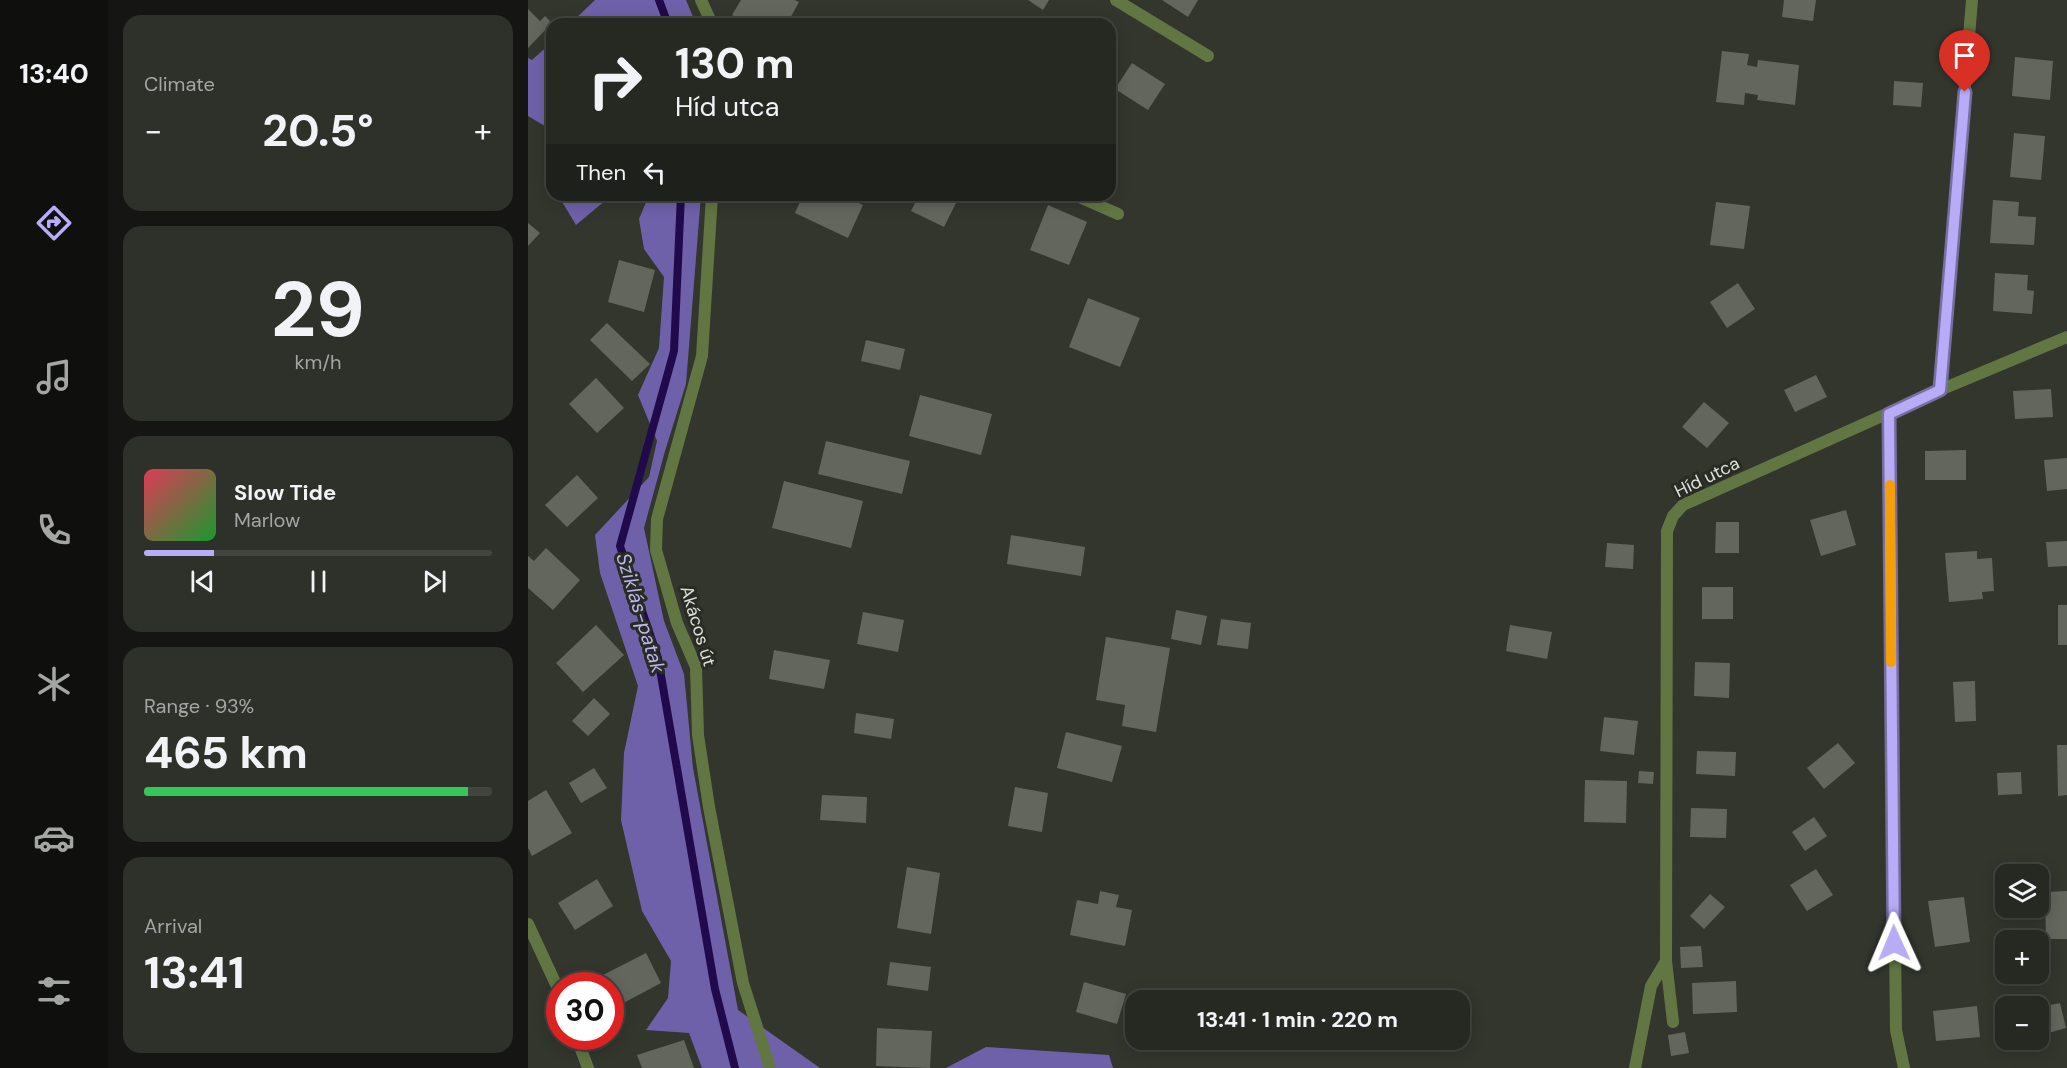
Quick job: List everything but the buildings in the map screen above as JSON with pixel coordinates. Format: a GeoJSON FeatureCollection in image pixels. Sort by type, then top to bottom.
{"type":"FeatureCollection","features":[{"type":"Feature","properties":{"kind":"street"},"geometry":{"type":"LineString","coordinates":[[701,0],[709,18]]}},
{"type":"Feature","properties":{"kind":"street"},"geometry":{"type":"LineString","coordinates":[[1116,0],[1208,56]]}},
{"type":"Feature","properties":{"kind":"street"},"geometry":{"type":"LineString","coordinates":[[1940,390],[1972,0]]}},
{"type":"Feature","properties":{"kind":"street","name":"Akácos út"},"geometry":{"type":"LineString","coordinates":[[712,201],[702,356],[657,519],[656,550],[677,623],[696,667],[698,735],[709,807],[743,983],[770,1068]]}},
{"type":"Feature","properties":{"kind":"street"},"geometry":{"type":"LineString","coordinates":[[1089,201],[1118,214]]}},
{"type":"Feature","properties":{"kind":"street","name":"Híd utca"},"geometry":{"type":"LineString","coordinates":[[1672,1022],[1666,961],[1667,531],[1672,516],[1683,505],[1940,390],[2067,337]]}},
{"type":"Feature","properties":{"kind":"street"},"geometry":{"type":"LineString","coordinates":[[1889,414],[1896,1030],[1904,1068]]}},
{"type":"Feature","properties":{"kind":"street"},"geometry":{"type":"LineString","coordinates":[[528,924],[550,972]]}},
{"type":"Feature","properties":{"kind":"street"},"geometry":{"type":"LineString","coordinates":[[1635,1068],[1651,986],[1666,961]]}},
{"type":"Feature","properties":{"kind":"street"},"geometry":{"type":"LineString","coordinates":[[581,1050],[588,1068]]}},
{"type":"Feature","properties":{"kind":"shaded area"},"geometry":{"type":"Polygon","coordinates":[[[595,0],[686,0],[694,18],[576,18],[595,0]]]}},
{"type":"Feature","properties":{"kind":"shaded area"},"geometry":{"type":"Polygon","coordinates":[[[546,47],[546,175],[545,126],[528,116],[528,58],[532,60],[546,47]]]}},
{"type":"Feature","properties":{"kind":"shaded area"},"geometry":{"type":"Polygon","coordinates":[[[562,201],[605,201],[576,225],[562,201]]]}},
{"type":"Feature","properties":{"kind":"shaded area"},"geometry":{"type":"Polygon","coordinates":[[[646,201],[701,201],[686,384],[644,528],[664,621],[684,674],[693,768],[738,1010],[820,1068],[702,1068],[689,1033],[646,1030],[668,998],[671,961],[642,911],[621,820],[624,753],[638,686],[600,573],[595,535],[649,477],[657,441],[638,395],[659,348],[664,277],[644,249],[639,219],[646,201]]]}},
{"type":"Feature","properties":{"kind":"shaded area"},"geometry":{"type":"Polygon","coordinates":[[[986,1047],[1109,1055],[1113,1068],[946,1068],[986,1047]]]}},
{"type":"Feature","properties":{"kind":"waterway","name":"Sziklás-patak"},"geometry":{"type":"LineString","coordinates":[[659,0],[666,18]]}},
{"type":"Feature","properties":{"kind":"waterway","name":"Sziklás-patak"},"geometry":{"type":"LineString","coordinates":[[681,201],[674,351],[620,546],[658,658],[715,989],[735,1068]]}},
{"type":"Feature","properties":{"kind":"slow traffic"},"geometry":{"type":"LineString","coordinates":[[1890,485],[1891,662]]}},
{"type":"Feature","properties":{"kind":"route"},"geometry":{"type":"LineString","coordinates":[[1894,943],[1889,414],[1940,390],[1965,92]]}}]}
